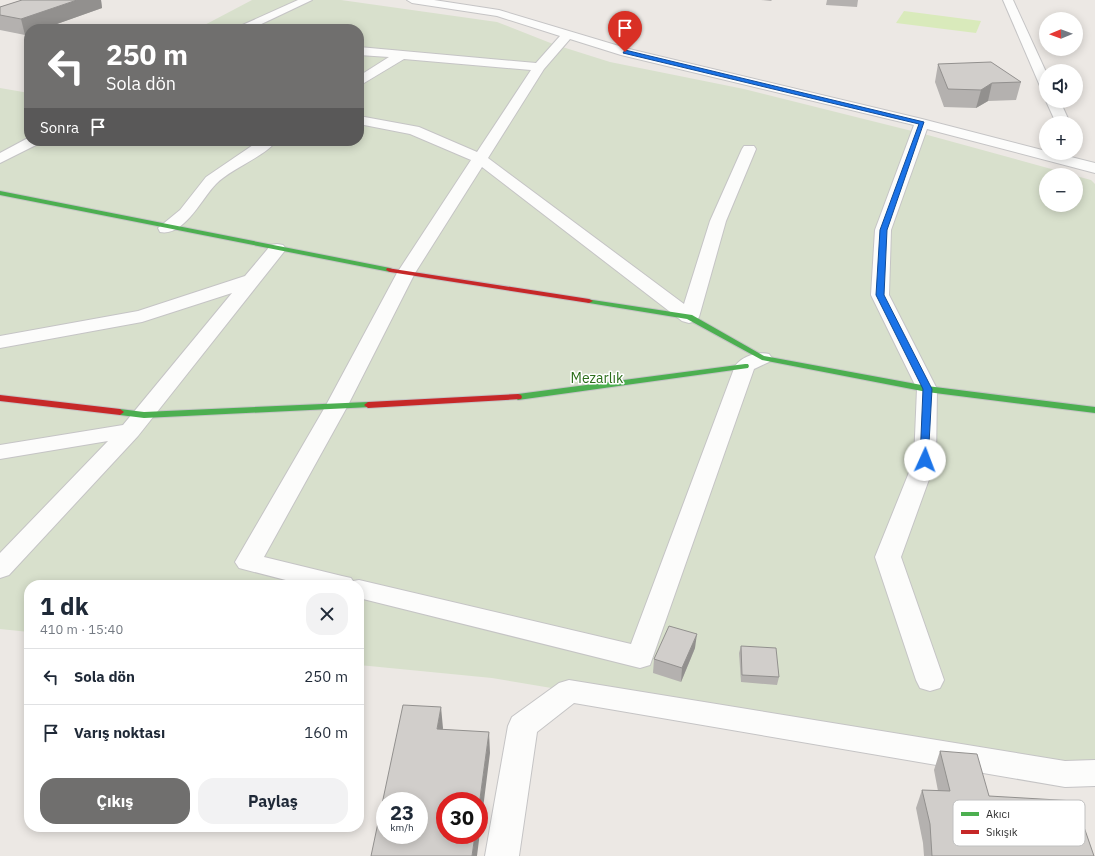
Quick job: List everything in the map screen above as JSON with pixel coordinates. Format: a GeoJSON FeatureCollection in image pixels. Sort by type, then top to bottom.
{"type":"FeatureCollection","features":[{"type":"Feature","properties":{"kind":"street"},"geometry":{"type":"LineString","coordinates":[[253,24],[307,0]]}},
{"type":"Feature","properties":{"kind":"street"},"geometry":{"type":"LineString","coordinates":[[412,0],[499,13],[625,52],[922,123],[1095,168]]}},
{"type":"Feature","properties":{"kind":"street"},"geometry":{"type":"LineString","coordinates":[[995,0],[1009,1],[1039,70]]}},
{"type":"Feature","properties":{"kind":"street"},"geometry":{"type":"LineString","coordinates":[[322,580],[248,562],[336,407],[406,273],[539,67],[567,35]]}},
{"type":"Feature","properties":{"kind":"street"},"geometry":{"type":"LineString","coordinates":[[364,52],[400,56],[539,67]]}},
{"type":"Feature","properties":{"kind":"street"},"geometry":{"type":"LineString","coordinates":[[364,79],[400,56]]}},
{"type":"Feature","properties":{"kind":"street"},"geometry":{"type":"LineString","coordinates":[[364,121],[414,130],[479,158],[690,317],[753,362]]}},
{"type":"Feature","properties":{"kind":"street"},"geometry":{"type":"LineString","coordinates":[[922,123],[883,230],[880,295],[927,389],[925,460],[888,557],[930,680]]}},
{"type":"Feature","properties":{"kind":"street"},"geometry":{"type":"LineString","coordinates":[[0,159],[24,146]]}},
{"type":"Feature","properties":{"kind":"street"},"geometry":{"type":"LineString","coordinates":[[166,228],[186,213],[211,180],[262,146]]}},
{"type":"Feature","properties":{"kind":"street"},"geometry":{"type":"LineString","coordinates":[[690,317],[718,221],[749,149]]}},
{"type":"Feature","properties":{"kind":"street"},"geometry":{"type":"LineString","coordinates":[[1083,155],[1095,162]]}},
{"type":"Feature","properties":{"kind":"street"},"geometry":{"type":"LineString","coordinates":[[0,193],[166,228],[406,273],[690,317]]}},
{"type":"Feature","properties":{"kind":"street"},"geometry":{"type":"LineString","coordinates":[[0,569],[137,423],[249,281],[277,249]]}},
{"type":"Feature","properties":{"kind":"street"},"geometry":{"type":"LineString","coordinates":[[0,342],[142,316],[249,281]]}},
{"type":"Feature","properties":{"kind":"street"},"geometry":{"type":"LineString","coordinates":[[364,590],[640,657],[753,362]]}},
{"type":"Feature","properties":{"kind":"street"},"geometry":{"type":"LineString","coordinates":[[0,452],[137,423],[336,407],[535,396],[753,362],[927,389],[1095,410]]}},
{"type":"Feature","properties":{"kind":"street"},"geometry":{"type":"LineString","coordinates":[[0,398],[137,423]]}},
{"type":"Feature","properties":{"kind":"street"},"geometry":{"type":"LineString","coordinates":[[502,856],[523,726],[569,691],[1065,774],[1095,773]]}},
{"type":"Feature","properties":{"kind":"green space","name":"Mezarlık"},"geometry":{"type":"Polygon","coordinates":[[[252,0],[341,0],[497,22],[553,44],[610,62],[744,89],[924,134],[1048,168],[1039,168],[1039,212],[1083,212],[1083,178],[1091,180],[1095,184],[1095,777],[1065,774],[492,678],[364,665],[364,580],[24,580],[24,631],[0,629],[0,88],[24,92],[24,146],[364,146],[364,24],[206,24],[252,0]]]}},
{"type":"Feature","properties":{"kind":"green space"},"geometry":{"type":"Polygon","coordinates":[[[904,11],[981,21],[976,33],[896,23],[904,11]]]}},
{"type":"Feature","properties":{"kind":"building"},"geometry":{"type":"Polygon","coordinates":[[[22,0],[77,0],[21,19],[0,15],[0,7],[22,0]]]}},
{"type":"Feature","properties":{"kind":"building"},"geometry":{"type":"Polygon","coordinates":[[[991,62],[1021,82],[992,83],[981,90],[948,89],[938,64],[991,62]]]}},
{"type":"Feature","properties":{"kind":"building"},"geometry":{"type":"Polygon","coordinates":[[[669,626],[697,634],[682,668],[654,659],[669,626]]]}},
{"type":"Feature","properties":{"kind":"building"},"geometry":{"type":"Polygon","coordinates":[[[741,646],[776,648],[779,677],[742,675],[741,646]]]}},
{"type":"Feature","properties":{"kind":"building"},"geometry":{"type":"Polygon","coordinates":[[[403,705],[441,707],[437,729],[489,732],[481,792],[436,792],[436,844],[474,844],[472,856],[371,856],[376,832],[376,844],[428,844],[428,792],[385,792],[403,705]]]}},
{"type":"Feature","properties":{"kind":"building"},"geometry":{"type":"Polygon","coordinates":[[[940,751],[977,754],[989,796],[1058,800],[953,800],[953,846],[1085,846],[1085,830],[1094,856],[932,856],[930,824],[922,790],[950,791],[940,751]]]}},
{"type":"Feature","properties":{"kind":"traffic: fast"},"geometry":{"type":"LineString","coordinates":[[0,193],[390,270]]}},
{"type":"Feature","properties":{"kind":"traffic: fast"},"geometry":{"type":"LineString","coordinates":[[589,301],[689,317],[762,358],[927,389],[1095,410]]}},
{"type":"Feature","properties":{"kind":"traffic: fast"},"geometry":{"type":"LineString","coordinates":[[518,397],[745,366]]}},
{"type":"Feature","properties":{"kind":"traffic: fast"},"geometry":{"type":"LineString","coordinates":[[120,412],[144,415],[368,405]]}},
{"type":"Feature","properties":{"kind":"traffic: jam"},"geometry":{"type":"LineString","coordinates":[[390,270],[589,301]]}},
{"type":"Feature","properties":{"kind":"traffic: jam"},"geometry":{"type":"LineString","coordinates":[[368,405],[518,397]]}},
{"type":"Feature","properties":{"kind":"traffic: jam"},"geometry":{"type":"LineString","coordinates":[[0,398],[120,412]]}},
{"type":"Feature","properties":{"kind":"route"},"geometry":{"type":"LineString","coordinates":[[625,52],[922,123],[883,230],[880,295],[927,389],[925,460]]}}]}
